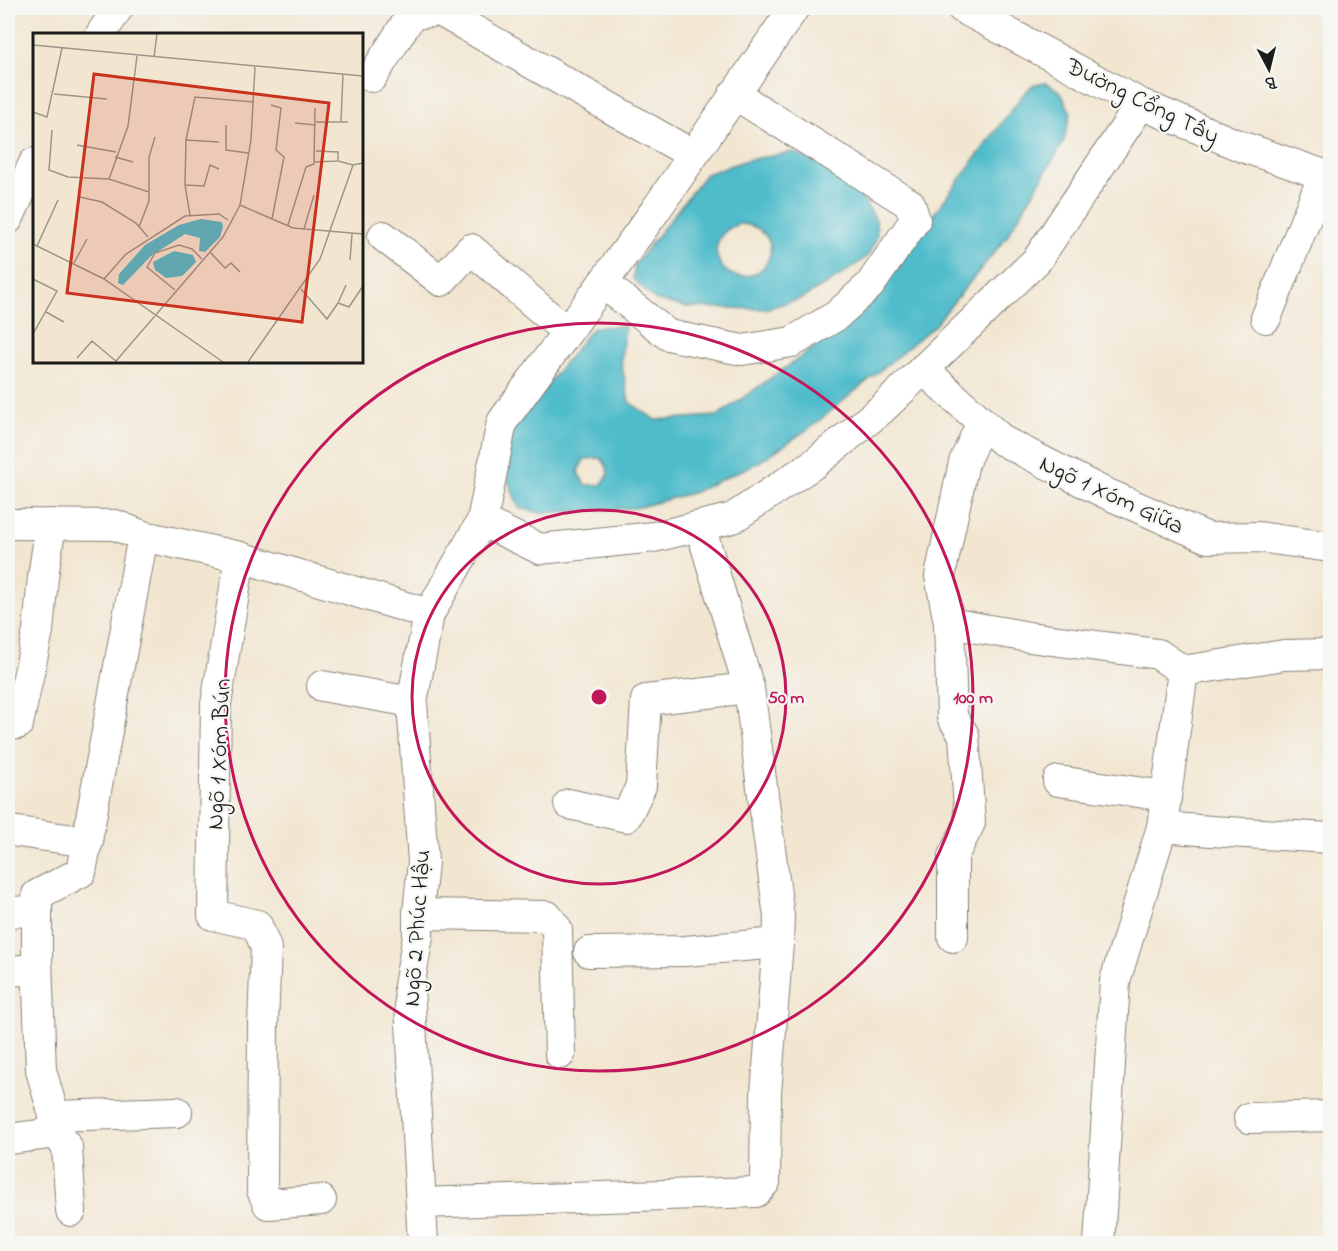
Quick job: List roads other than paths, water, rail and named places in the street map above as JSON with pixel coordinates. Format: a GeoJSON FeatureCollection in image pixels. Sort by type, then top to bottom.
{"type":"FeatureCollection","features":[{"type":"Feature","properties":{"kind":"street"},"geometry":{"type":"LineString","coordinates":[[102,33],[118,8]]}},
{"type":"Feature","properties":{"kind":"street","name":"Ngõ 2 Phúc Hậu"},"geometry":{"type":"LineString","coordinates":[[423,1244],[409,986],[418,936],[423,862],[412,702],[429,614],[482,521],[502,423],[603,283],[794,8]]}},
{"type":"Feature","properties":{"kind":"street","name":"Đường Cổng Tây"},"geometry":{"type":"LineString","coordinates":[[962,8],[1141,104],[1240,146],[1327,175]]}},
{"type":"Feature","properties":{"kind":"street"},"geometry":{"type":"LineString","coordinates":[[372,77],[412,14],[440,11],[693,155]]}},
{"type":"Feature","properties":{"kind":"street"},"geometry":{"type":"LineString","coordinates":[[603,283],[668,334],[742,350],[792,342],[836,316],[870,285],[915,220],[910,204],[734,94]]}},
{"type":"Feature","properties":{"kind":"street"},"geometry":{"type":"LineString","coordinates":[[482,521],[540,549],[654,537],[733,518],[815,463],[882,409],[1037,260],[1141,104]]}},
{"type":"Feature","properties":{"kind":"street"},"geometry":{"type":"LineString","coordinates":[[8,219],[22,171]]}},
{"type":"Feature","properties":{"kind":"street"},"geometry":{"type":"LineString","coordinates":[[1266,318],[1327,175]]}},
{"type":"Feature","properties":{"kind":"street"},"geometry":{"type":"LineString","coordinates":[[383,236],[441,281],[471,249],[567,332]]}},
{"type":"Feature","properties":{"kind":"street","name":"Ngõ 1 Xóm Giữa"},"geometry":{"type":"LineString","coordinates":[[923,369],[1003,441],[1093,487],[1208,538],[1259,537],[1330,547]]}},
{"type":"Feature","properties":{"kind":"street"},"geometry":{"type":"LineString","coordinates":[[953,937],[953,856],[970,823],[963,735],[952,717],[949,623],[940,576],[964,462],[982,422]]}},
{"type":"Feature","properties":{"kind":"street"},"geometry":{"type":"LineString","coordinates":[[8,524],[115,525],[143,536],[240,557],[429,614]]}},
{"type":"Feature","properties":{"kind":"street"},"geometry":{"type":"LineString","coordinates":[[18,724],[38,631],[51,524]]}},
{"type":"Feature","properties":{"kind":"street"},"geometry":{"type":"LineString","coordinates":[[421,1203],[756,1192],[765,1182],[766,1093],[778,943],[777,906],[749,688],[700,526]]}},
{"type":"Feature","properties":{"kind":"street"},"geometry":{"type":"LineString","coordinates":[[71,1211],[67,1147],[55,1124],[41,1070],[37,895],[81,872],[143,536]]}},
{"type":"Feature","properties":{"kind":"street","name":"Ngõ 1 Xóm Bún"},"geometry":{"type":"LineString","coordinates":[[240,557],[216,704],[213,915],[257,925],[266,948],[262,1190],[268,1204],[321,1200]]}},
{"type":"Feature","properties":{"kind":"street"},"geometry":{"type":"LineString","coordinates":[[949,623],[1029,637],[1158,654],[1183,671],[1284,654],[1330,654]]}},
{"type":"Feature","properties":{"kind":"street"},"geometry":{"type":"LineString","coordinates":[[1099,1244],[1114,981],[1162,827],[1183,671]]}},
{"type":"Feature","properties":{"kind":"street"},"geometry":{"type":"LineString","coordinates":[[321,686],[412,702]]}},
{"type":"Feature","properties":{"kind":"street"},"geometry":{"type":"LineString","coordinates":[[569,804],[626,817],[641,786],[646,700],[749,688]]}},
{"type":"Feature","properties":{"kind":"street"},"geometry":{"type":"LineString","coordinates":[[1058,781],[1166,796]]}},
{"type":"Feature","properties":{"kind":"street"},"geometry":{"type":"LineString","coordinates":[[1162,827],[1330,838]]}},
{"type":"Feature","properties":{"kind":"street"},"geometry":{"type":"LineString","coordinates":[[11,831],[88,842]]}},
{"type":"Feature","properties":{"kind":"street"},"geometry":{"type":"LineString","coordinates":[[8,912],[37,911]]}},
{"type":"Feature","properties":{"kind":"street"},"geometry":{"type":"LineString","coordinates":[[418,914],[547,916],[557,929],[560,1054]]}},
{"type":"Feature","properties":{"kind":"street"},"geometry":{"type":"LineString","coordinates":[[589,952],[685,951],[778,943]]}},
{"type":"Feature","properties":{"kind":"street"},"geometry":{"type":"LineString","coordinates":[[8,971],[37,969]]}},
{"type":"Feature","properties":{"kind":"street"},"geometry":{"type":"LineString","coordinates":[[8,1139],[55,1124],[177,1112]]}},
{"type":"Feature","properties":{"kind":"street"},"geometry":{"type":"LineString","coordinates":[[1249,1118],[1330,1116]]}},
{"type":"Feature","properties":{"kind":"water"},"geometry":{"type":"Polygon","coordinates":[[[1045,83],[1060,91],[1071,113],[1063,143],[1006,238],[934,326],[814,425],[759,462],[695,492],[636,508],[541,513],[519,508],[507,478],[508,443],[517,423],[593,327],[625,326],[621,361],[629,402],[656,420],[717,416],[812,349],[893,269],[1021,97],[1033,85],[1045,83]],[[601,458],[584,459],[578,472],[585,485],[601,485],[608,476],[607,467],[601,458]]]}},
{"type":"Feature","properties":{"kind":"water"},"geometry":{"type":"Polygon","coordinates":[[[793,152],[831,170],[859,193],[876,220],[877,237],[867,257],[803,298],[765,309],[685,307],[655,300],[633,279],[635,264],[706,174],[747,160],[793,152]],[[739,224],[727,230],[719,239],[717,248],[722,267],[739,276],[751,275],[760,271],[769,256],[770,248],[766,236],[761,231],[739,224]]]}}]}
